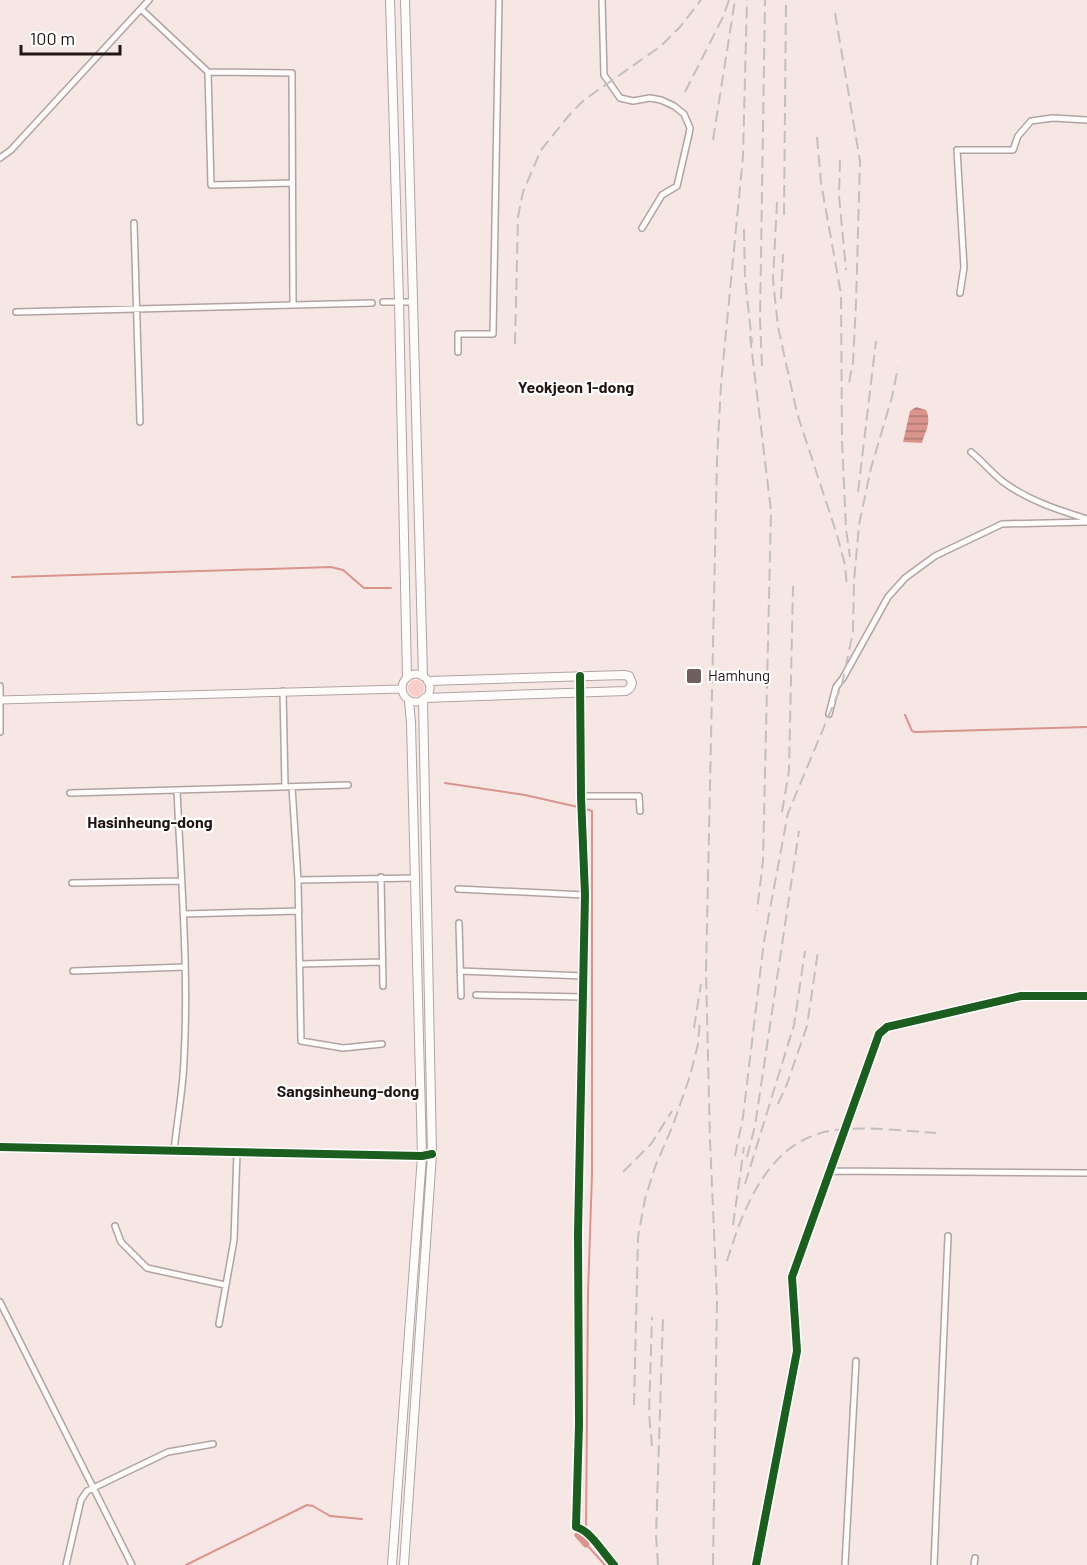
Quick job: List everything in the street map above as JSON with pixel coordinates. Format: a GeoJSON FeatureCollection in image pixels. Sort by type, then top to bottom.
{"type":"FeatureCollection","features":[{"type":"Feature","properties":{"kind":"main road"},"geometry":{"type":"LineString","coordinates":[[390,0],[407,677]]}},
{"type":"Feature","properties":{"kind":"main road"},"geometry":{"type":"LineString","coordinates":[[404,1565],[432,1154],[424,699],[626,691],[632,683],[631,678],[624,675],[425,679],[405,0]]}},
{"type":"Feature","properties":{"kind":"main road"},"geometry":{"type":"LineString","coordinates":[[392,1565],[422,1156],[416,878],[409,701]]}},
{"type":"Feature","properties":{"kind":"street"},"geometry":{"type":"LineString","coordinates":[[0,158],[11,150],[149,0]]}},
{"type":"Feature","properties":{"kind":"street"},"geometry":{"type":"LineString","coordinates":[[458,352],[458,334],[493,334],[499,0]]}},
{"type":"Feature","properties":{"kind":"street"},"geometry":{"type":"LineString","coordinates":[[602,0],[604,75],[609,84],[620,98],[633,102],[650,98],[674,106],[684,114],[690,128],[677,186],[662,195],[642,228]]}},
{"type":"Feature","properties":{"kind":"street"},"geometry":{"type":"LineString","coordinates":[[142,10],[208,72],[292,73],[293,305]]}},
{"type":"Feature","properties":{"kind":"street"},"geometry":{"type":"LineString","coordinates":[[208,72],[212,184],[292,183]]}},
{"type":"Feature","properties":{"kind":"street"},"geometry":{"type":"LineString","coordinates":[[960,293],[964,267],[957,150],[1013,150],[1018,136],[1031,122],[1053,118],[1087,120]]}},
{"type":"Feature","properties":{"kind":"street"},"geometry":{"type":"LineString","coordinates":[[134,223],[140,422]]}},
{"type":"Feature","properties":{"kind":"street"},"geometry":{"type":"LineString","coordinates":[[383,302],[414,302]]}},
{"type":"Feature","properties":{"kind":"street"},"geometry":{"type":"LineString","coordinates":[[16,312],[372,303]]}},
{"type":"Feature","properties":{"kind":"street"},"geometry":{"type":"LineString","coordinates":[[972,452],[999,478],[1019,492],[1087,521]]}},
{"type":"Feature","properties":{"kind":"street"},"geometry":{"type":"LineString","coordinates":[[829,714],[836,687],[878,614],[897,586],[911,573],[941,552],[1002,524],[1087,521]]}},
{"type":"Feature","properties":{"kind":"street"},"geometry":{"type":"LineString","coordinates":[[416,674],[425,679],[430,689],[424,699],[409,701],[402,689],[407,677],[416,674]]}},
{"type":"Feature","properties":{"kind":"street"},"geometry":{"type":"LineString","coordinates":[[580,676],[585,895],[576,1527],[589,1533],[596,1545],[614,1565]]}},
{"type":"Feature","properties":{"kind":"street"},"geometry":{"type":"LineString","coordinates":[[0,686],[0,732]]}},
{"type":"Feature","properties":{"kind":"street"},"geometry":{"type":"LineString","coordinates":[[0,700],[402,689]]}},
{"type":"Feature","properties":{"kind":"street"},"geometry":{"type":"LineString","coordinates":[[283,692],[285,787]]}},
{"type":"Feature","properties":{"kind":"street"},"geometry":{"type":"LineString","coordinates":[[70,793],[348,785]]}},
{"type":"Feature","properties":{"kind":"street"},"geometry":{"type":"LineString","coordinates":[[292,787],[298,880],[301,1041],[343,1048],[382,1044]]}},
{"type":"Feature","properties":{"kind":"street"},"geometry":{"type":"LineString","coordinates":[[174,1151],[184,1063],[185,967],[177,790]]}},
{"type":"Feature","properties":{"kind":"street"},"geometry":{"type":"LineString","coordinates":[[581,796],[639,796],[640,811]]}},
{"type":"Feature","properties":{"kind":"street"},"geometry":{"type":"LineString","coordinates":[[381,877],[382,986]]}},
{"type":"Feature","properties":{"kind":"street"},"geometry":{"type":"LineString","coordinates":[[298,880],[416,878]]}},
{"type":"Feature","properties":{"kind":"street"},"geometry":{"type":"LineString","coordinates":[[72,883],[181,881]]}},
{"type":"Feature","properties":{"kind":"street"},"geometry":{"type":"LineString","coordinates":[[458,889],[585,895]]}},
{"type":"Feature","properties":{"kind":"street"},"geometry":{"type":"LineString","coordinates":[[183,914],[299,912]]}},
{"type":"Feature","properties":{"kind":"street"},"geometry":{"type":"LineString","coordinates":[[459,923],[461,996]]}},
{"type":"Feature","properties":{"kind":"street"},"geometry":{"type":"LineString","coordinates":[[300,964],[382,962]]}},
{"type":"Feature","properties":{"kind":"street"},"geometry":{"type":"LineString","coordinates":[[73,971],[185,967]]}},
{"type":"Feature","properties":{"kind":"street"},"geometry":{"type":"LineString","coordinates":[[460,971],[584,976]]}},
{"type":"Feature","properties":{"kind":"street"},"geometry":{"type":"LineString","coordinates":[[476,995],[584,997]]}},
{"type":"Feature","properties":{"kind":"street"},"geometry":{"type":"LineString","coordinates":[[756,1565],[796,1351],[792,1277],[882,1030],[1021,996],[1087,996]]}},
{"type":"Feature","properties":{"kind":"street"},"geometry":{"type":"LineString","coordinates":[[0,1147],[422,1156],[432,1154]]}},
{"type":"Feature","properties":{"kind":"street"},"geometry":{"type":"LineString","coordinates":[[219,1324],[234,1240],[237,1152]]}},
{"type":"Feature","properties":{"kind":"street"},"geometry":{"type":"LineString","coordinates":[[831,1172],[1087,1173]]}},
{"type":"Feature","properties":{"kind":"street"},"geometry":{"type":"LineString","coordinates":[[115,1226],[121,1242],[147,1268],[225,1285]]}},
{"type":"Feature","properties":{"kind":"street"},"geometry":{"type":"LineString","coordinates":[[934,1565],[948,1236]]}},
{"type":"Feature","properties":{"kind":"street"},"geometry":{"type":"LineString","coordinates":[[0,1302],[132,1565]]}},
{"type":"Feature","properties":{"kind":"street"},"geometry":{"type":"LineString","coordinates":[[845,1565],[856,1361]]}},
{"type":"Feature","properties":{"kind":"street"},"geometry":{"type":"LineString","coordinates":[[66,1565],[81,1500],[87,1491],[168,1452],[213,1444]]}},
{"type":"Feature","properties":{"kind":"street"},"geometry":{"type":"LineString","coordinates":[[974,1565],[975,1558]]}},
{"type":"Feature","properties":{"kind":"shaded area"},"geometry":{"type":"Polygon","coordinates":[[[916,407],[926,410],[928,414],[922,443],[903,442],[910,411],[916,407]]]}},
{"type":"Feature","properties":{"kind":"shaded area"},"geometry":{"type":"Polygon","coordinates":[[[416,680],[422,682],[424,688],[422,694],[416,696],[410,694],[408,688],[410,682],[416,680]]]}},
{"type":"Feature","properties":{"kind":"waterway"},"geometry":{"type":"LineString","coordinates":[[12,577],[331,567],[343,570],[364,588],[391,588]]}},
{"type":"Feature","properties":{"kind":"waterway"},"geometry":{"type":"LineString","coordinates":[[905,715],[912,731],[915,732],[1087,727]]}},
{"type":"Feature","properties":{"kind":"waterway"},"geometry":{"type":"LineString","coordinates":[[445,783],[525,795],[578,807]]}},
{"type":"Feature","properties":{"kind":"waterway"},"geometry":{"type":"LineString","coordinates":[[586,809],[592,811],[592,1175],[588,1293],[586,1530]]}},
{"type":"Feature","properties":{"kind":"waterway"},"geometry":{"type":"LineString","coordinates":[[186,1565],[307,1505],[330,1516],[362,1519]]}},
{"type":"Feature","properties":{"kind":"waterway"},"geometry":{"type":"LineString","coordinates":[[578,1535],[586,1544]]}},
{"type":"Feature","properties":{"kind":"waterway"},"geometry":{"type":"LineString","coordinates":[[586,1536],[586,1544],[605,1565]]}},
{"type":"Feature","properties":{"kind":"railway"},"geometry":{"type":"LineString","coordinates":[[515,344],[518,217],[523,192],[541,150],[584,100],[661,46],[680,27],[701,0]]}},
{"type":"Feature","properties":{"kind":"railway"},"geometry":{"type":"LineString","coordinates":[[685,92],[723,17],[729,0]]}},
{"type":"Feature","properties":{"kind":"railway"},"geometry":{"type":"LineString","coordinates":[[713,140],[735,0]]}},
{"type":"Feature","properties":{"kind":"railway"},"geometry":{"type":"LineString","coordinates":[[713,1565],[717,1300],[706,972],[717,460],[721,384],[743,156],[747,0]]}},
{"type":"Feature","properties":{"kind":"railway"},"geometry":{"type":"LineString","coordinates":[[762,366],[760,320],[765,0]]}},
{"type":"Feature","properties":{"kind":"railway"},"geometry":{"type":"LineString","coordinates":[[784,215],[786,0]]}},
{"type":"Feature","properties":{"kind":"railway"},"geometry":{"type":"LineString","coordinates":[[835,13],[860,161],[853,362],[848,388]]}},
{"type":"Feature","properties":{"kind":"railway"},"geometry":{"type":"LineString","coordinates":[[817,137],[821,183],[841,294],[842,441],[846,529],[850,557]]}},
{"type":"Feature","properties":{"kind":"railway"},"geometry":{"type":"LineString","coordinates":[[840,160],[839,196],[846,270]]}},
{"type":"Feature","properties":{"kind":"railway"},"geometry":{"type":"LineString","coordinates":[[777,202],[773,280],[778,327],[797,413],[845,565],[847,587]]}},
{"type":"Feature","properties":{"kind":"railway"},"geometry":{"type":"LineString","coordinates":[[744,229],[745,278],[752,343]]}},
{"type":"Feature","properties":{"kind":"railway"},"geometry":{"type":"LineString","coordinates":[[781,299],[783,254]]}},
{"type":"Feature","properties":{"kind":"railway"},"geometry":{"type":"LineString","coordinates":[[750,336],[771,511],[763,861],[757,911]]}},
{"type":"Feature","properties":{"kind":"railway"},"geometry":{"type":"LineString","coordinates":[[858,492],[876,341]]}},
{"type":"Feature","properties":{"kind":"railway"},"geometry":{"type":"LineString","coordinates":[[735,1156],[743,1117],[764,941],[788,813],[842,684],[853,632],[854,581],[859,525],[871,468],[892,397],[898,367]]}},
{"type":"Feature","properties":{"kind":"railway"},"geometry":{"type":"LineString","coordinates":[[782,812],[789,771],[793,586]]}},
{"type":"Feature","properties":{"kind":"railway"},"geometry":{"type":"LineString","coordinates":[[747,1157],[755,1126],[799,831]]}},
{"type":"Feature","properties":{"kind":"railway"},"geometry":{"type":"LineString","coordinates":[[745,1184],[794,1025],[805,951]]}},
{"type":"Feature","properties":{"kind":"railway"},"geometry":{"type":"LineString","coordinates":[[778,1104],[807,1026],[818,951]]}},
{"type":"Feature","properties":{"kind":"railway"},"geometry":{"type":"LineString","coordinates":[[694,1028],[701,984]]}},
{"type":"Feature","properties":{"kind":"railway"},"geometry":{"type":"LineString","coordinates":[[634,1405],[638,1237],[645,1199],[655,1167],[690,1076],[698,1044],[700,1019]]}},
{"type":"Feature","properties":{"kind":"railway"},"geometry":{"type":"LineString","coordinates":[[623,1172],[651,1144],[672,1111]]}},
{"type":"Feature","properties":{"kind":"railway"},"geometry":{"type":"LineString","coordinates":[[727,1261],[751,1198],[776,1161],[793,1147],[812,1136],[835,1130],[873,1129],[936,1133]]}},
{"type":"Feature","properties":{"kind":"railway"},"geometry":{"type":"LineString","coordinates":[[733,1225],[744,1147]]}},
{"type":"Feature","properties":{"kind":"railway"},"geometry":{"type":"LineString","coordinates":[[652,1317],[649,1414],[652,1446]]}},
{"type":"Feature","properties":{"kind":"railway"},"geometry":{"type":"LineString","coordinates":[[658,1565],[656,1535],[663,1318]]}},
{"type":"Feature","properties":{"kind":"cycle path"},"geometry":{"type":"LineString","coordinates":[[580,676],[585,895],[578,1233],[579,1424],[576,1527],[587,1533],[614,1565]]}},
{"type":"Feature","properties":{"kind":"cycle path"},"geometry":{"type":"LineString","coordinates":[[756,1565],[797,1351],[792,1277],[879,1034],[887,1027],[1021,996],[1087,996]]}},
{"type":"Feature","properties":{"kind":"cycle path"},"geometry":{"type":"LineString","coordinates":[[0,1147],[422,1156],[432,1154]]}},
{"type":"Feature","properties":{"kind":"place","name":"Hamhung"},"geometry":{"type":"Point","coordinates":[694,676]}},
{"type":"Feature","properties":{"kind":"district","name":"Yeokjeon 1-dong"},"geometry":{"type":"Point","coordinates":[576,387]}},
{"type":"Feature","properties":{"kind":"district","name":"Hasinheung-dong"},"geometry":{"type":"Point","coordinates":[150,822]}},
{"type":"Feature","properties":{"kind":"district","name":"Sangsinheung-dong"},"geometry":{"type":"Point","coordinates":[348,1091]}}]}
